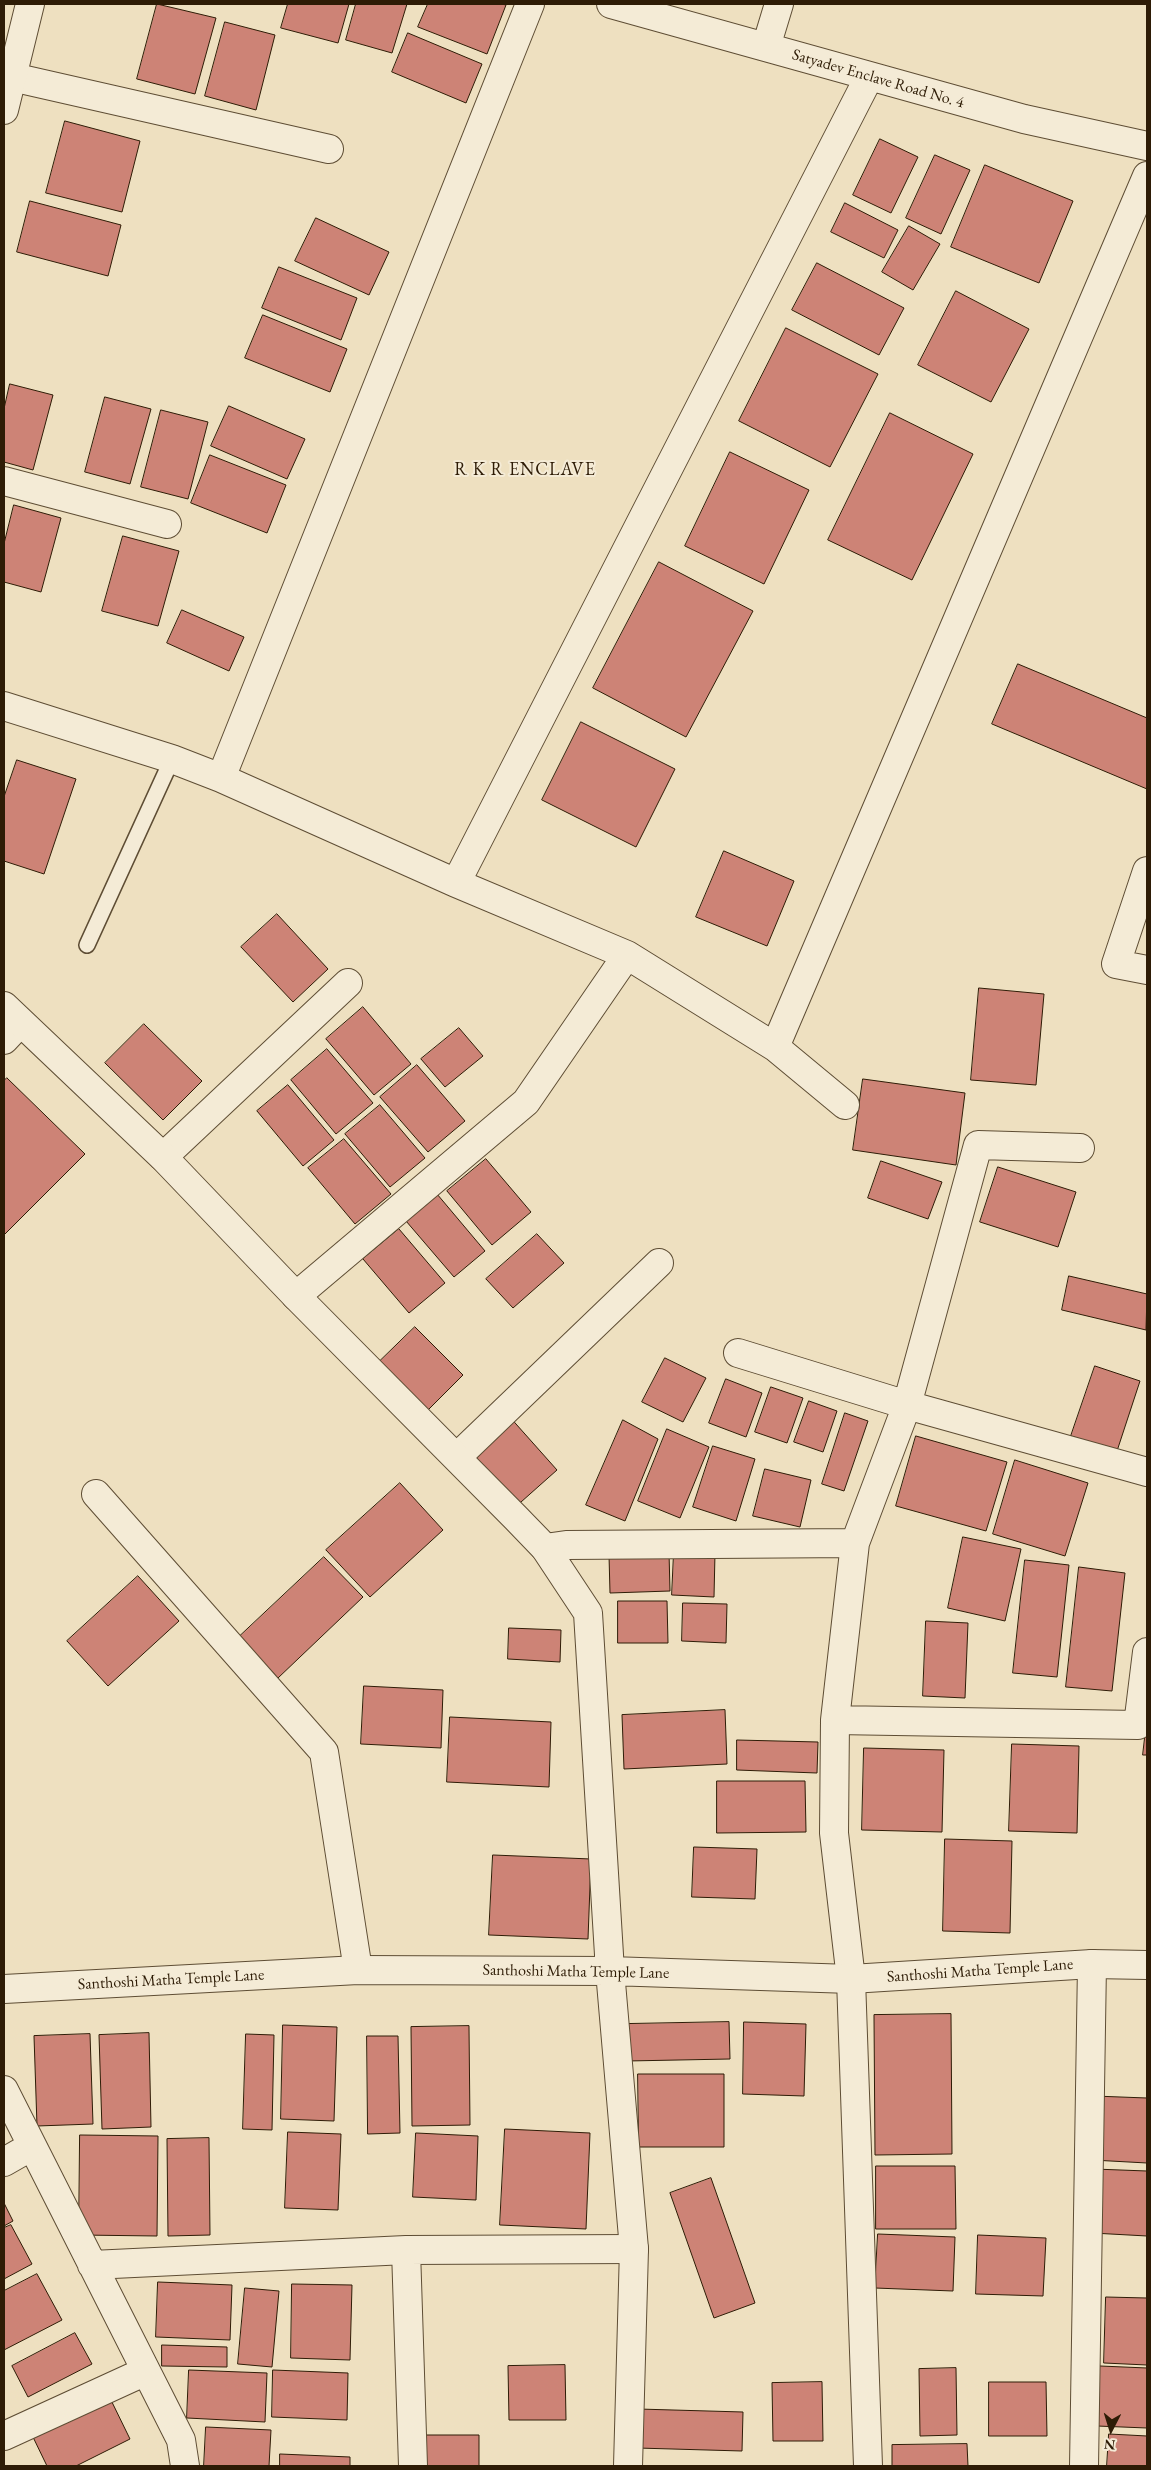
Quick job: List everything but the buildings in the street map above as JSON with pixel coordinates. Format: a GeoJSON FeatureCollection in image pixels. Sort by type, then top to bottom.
{"type":"FeatureCollection","features":[{"type":"Feature","properties":{"kind":"street"},"geometry":{"type":"LineString","coordinates":[[4,110],[30,4]]}},
{"type":"Feature","properties":{"kind":"street"},"geometry":{"type":"LineString","coordinates":[[221,778],[530,4]]}},
{"type":"Feature","properties":{"kind":"street","name":"Satyadev Enclave Road No. 4"},"geometry":{"type":"LineString","coordinates":[[611,4],[1024,119],[1147,146]]}},
{"type":"Feature","properties":{"kind":"street"},"geometry":{"type":"LineString","coordinates":[[766,47],[779,4]]}},
{"type":"Feature","properties":{"kind":"street"},"geometry":{"type":"LineString","coordinates":[[12,77],[329,149]]}},
{"type":"Feature","properties":{"kind":"street"},"geometry":{"type":"LineString","coordinates":[[456,883],[869,77]]}},
{"type":"Feature","properties":{"kind":"street"},"geometry":{"type":"LineString","coordinates":[[776,1047],[1147,176]]}},
{"type":"Feature","properties":{"kind":"street"},"geometry":{"type":"LineString","coordinates":[[4,481],[167,524]]}},
{"type":"Feature","properties":{"kind":"street"},"geometry":{"type":"LineString","coordinates":[[4,706],[172,759],[221,778],[456,883],[627,955],[776,1047],[845,1104]]}},
{"type":"Feature","properties":{"kind":"street"},"geometry":{"type":"LineString","coordinates":[[1147,871],[1116,964],[1147,970]]}},
{"type":"Feature","properties":{"kind":"street"},"geometry":{"type":"LineString","coordinates":[[296,1296],[526,1102],[627,955]]}},
{"type":"Feature","properties":{"kind":"street"},"geometry":{"type":"LineString","coordinates":[[164,1157],[348,983]]}},
{"type":"Feature","properties":{"kind":"street"},"geometry":{"type":"LineString","coordinates":[[9,1023],[164,1157],[296,1296],[545,1548],[588,1613],[610,1971],[634,2249],[628,2466]]}},
{"type":"Feature","properties":{"kind":"street"},"geometry":{"type":"LineString","coordinates":[[868,2466],[850,1979],[834,1833],[835,1720],[855,1543],[907,1405],[978,1144],[1080,1148]]}},
{"type":"Feature","properties":{"kind":"street"},"geometry":{"type":"LineString","coordinates":[[457,1457],[659,1263]]}},
{"type":"Feature","properties":{"kind":"street"},"geometry":{"type":"LineString","coordinates":[[738,1353],[907,1405],[1147,1472]]}},
{"type":"Feature","properties":{"kind":"street"},"geometry":{"type":"LineString","coordinates":[[96,1494],[324,1752],[358,1970]]}},
{"type":"Feature","properties":{"kind":"street"},"geometry":{"type":"LineString","coordinates":[[545,1548],[566,1545],[855,1543]]}},
{"type":"Feature","properties":{"kind":"street"},"geometry":{"type":"LineString","coordinates":[[835,1720],[1138,1724],[1147,1652]]}},
{"type":"Feature","properties":{"kind":"street"},"geometry":{"type":"LineString","coordinates":[[1084,2466],[1092,1964]]}},
{"type":"Feature","properties":{"kind":"street","name":"Santhoshi Matha Temple Lane"},"geometry":{"type":"LineString","coordinates":[[4,1989],[358,1970],[610,1971],[850,1979],[1092,1964],[1147,1965]]}},
{"type":"Feature","properties":{"kind":"street"},"geometry":{"type":"LineString","coordinates":[[4,2090],[181,2440],[185,2466]]}},
{"type":"Feature","properties":{"kind":"street"},"geometry":{"type":"LineString","coordinates":[[4,2162],[32,2146]]}},
{"type":"Feature","properties":{"kind":"street"},"geometry":{"type":"LineString","coordinates":[[92,2265],[406,2250],[634,2249]]}},
{"type":"Feature","properties":{"kind":"street"},"geometry":{"type":"LineString","coordinates":[[406,2250],[413,2466]]}},
{"type":"Feature","properties":{"kind":"street"},"geometry":{"type":"LineString","coordinates":[[4,2436],[146,2371]]}},
{"type":"Feature","properties":{"kind":"lane"},"geometry":{"type":"LineString","coordinates":[[87,945],[172,759]]}},
{"type":"Feature","properties":{"kind":"district","name":"R K R ENCLAVE"},"geometry":{"type":"Point","coordinates":[525,470]}}]}
